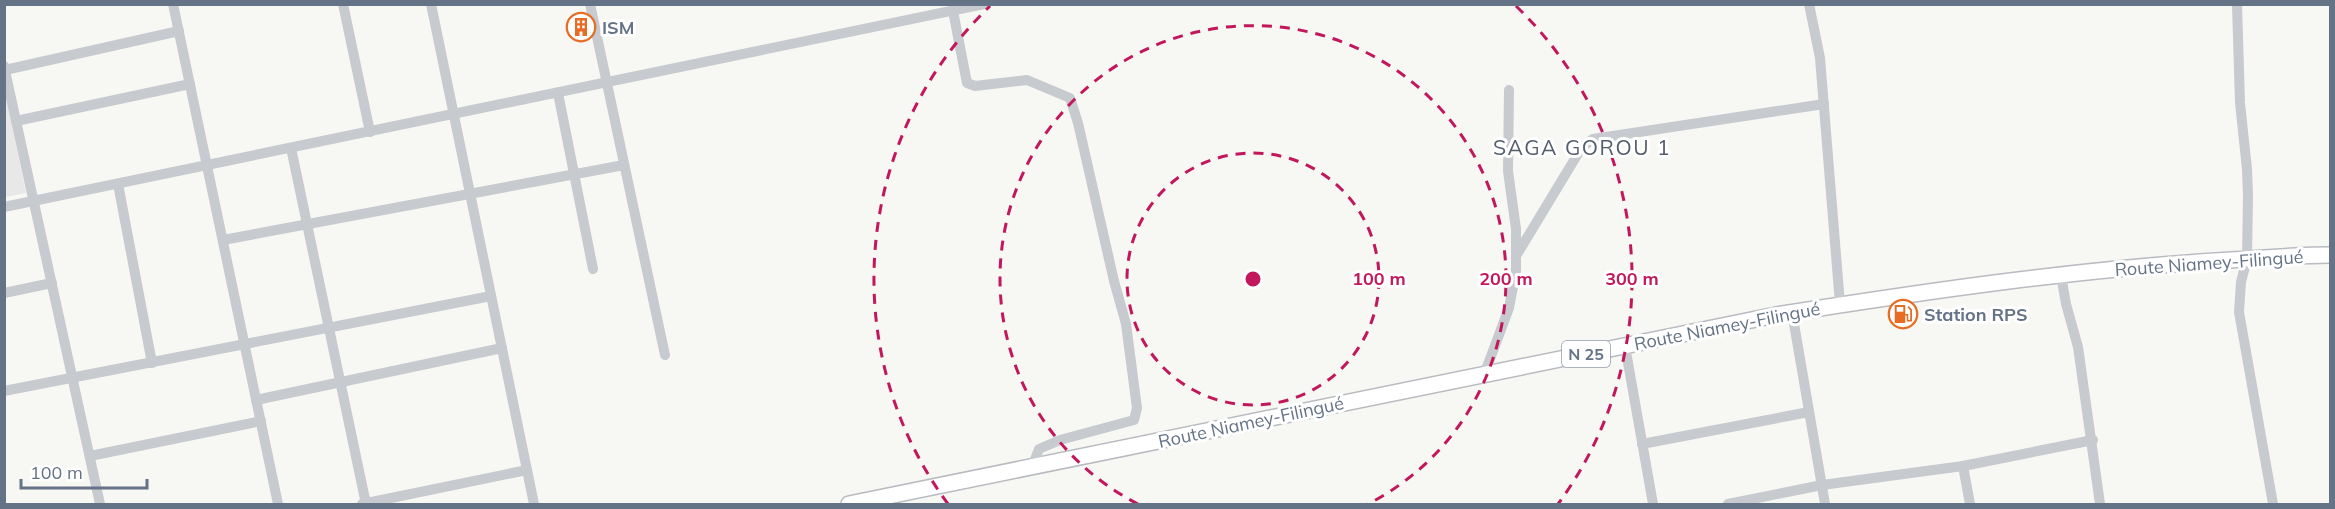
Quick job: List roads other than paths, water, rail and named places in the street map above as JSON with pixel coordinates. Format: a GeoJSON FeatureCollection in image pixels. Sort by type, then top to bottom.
{"type":"FeatureCollection","features":[{"type":"Feature","properties":{"kind":"main road","name":"Route Niamey-Filingué"},"geometry":{"type":"LineString","coordinates":[[849,504],[1625,345],[1839,304],[2164,264],[2331,255]]}},
{"type":"Feature","properties":{"kind":"street"},"geometry":{"type":"LineString","coordinates":[[173,4],[278,504]]}},
{"type":"Feature","properties":{"kind":"street"},"geometry":{"type":"LineString","coordinates":[[343,4],[370,132]]}},
{"type":"Feature","properties":{"kind":"street"},"geometry":{"type":"LineString","coordinates":[[431,4],[534,504]]}},
{"type":"Feature","properties":{"kind":"street"},"geometry":{"type":"LineString","coordinates":[[590,4],[665,355]]}},
{"type":"Feature","properties":{"kind":"street"},"geometry":{"type":"LineString","coordinates":[[4,207],[984,4]]}},
{"type":"Feature","properties":{"kind":"street"},"geometry":{"type":"LineString","coordinates":[[1809,4],[1820,58],[1839,304]]}},
{"type":"Feature","properties":{"kind":"street"},"geometry":{"type":"LineString","coordinates":[[2237,4],[2240,103],[2247,169],[2247,259],[2241,282],[2239,312],[2273,504]]}},
{"type":"Feature","properties":{"kind":"street"},"geometry":{"type":"LineString","coordinates":[[953,11],[967,83],[975,86],[1027,80],[1070,98],[1126,324],[1137,408],[1134,420],[1039,449],[1032,467]]}},
{"type":"Feature","properties":{"kind":"street"},"geometry":{"type":"LineString","coordinates":[[100,504],[5,71],[179,31]]}},
{"type":"Feature","properties":{"kind":"street"},"geometry":{"type":"LineString","coordinates":[[16,120],[190,84]]}},
{"type":"Feature","properties":{"kind":"street"},"geometry":{"type":"LineString","coordinates":[[1484,375],[1509,308],[1516,271],[1516,229],[1508,168],[1509,90]]}},
{"type":"Feature","properties":{"kind":"street"},"geometry":{"type":"LineString","coordinates":[[558,93],[593,269]]}},
{"type":"Feature","properties":{"kind":"street"},"geometry":{"type":"LineString","coordinates":[[1516,256],[1582,147],[1593,139],[1824,104]]}},
{"type":"Feature","properties":{"kind":"street"},"geometry":{"type":"LineString","coordinates":[[291,148],[341,382],[364,504],[527,470]]}},
{"type":"Feature","properties":{"kind":"street"},"geometry":{"type":"LineString","coordinates":[[223,240],[624,165]]}},
{"type":"Feature","properties":{"kind":"street"},"geometry":{"type":"LineString","coordinates":[[117,184],[152,363]]}},
{"type":"Feature","properties":{"kind":"street"},"geometry":{"type":"LineString","coordinates":[[2061,275],[2078,347],[2093,440],[2100,504]]}},
{"type":"Feature","properties":{"kind":"street"},"geometry":{"type":"LineString","coordinates":[[4,293],[52,283]]}},
{"type":"Feature","properties":{"kind":"street"},"geometry":{"type":"LineString","coordinates":[[4,392],[491,297]]}},
{"type":"Feature","properties":{"kind":"street"},"geometry":{"type":"LineString","coordinates":[[1792,312],[1826,504]]}},
{"type":"Feature","properties":{"kind":"street"},"geometry":{"type":"LineString","coordinates":[[1625,345],[1653,504]]}},
{"type":"Feature","properties":{"kind":"street"},"geometry":{"type":"LineString","coordinates":[[256,400],[502,348]]}},
{"type":"Feature","properties":{"kind":"street"},"geometry":{"type":"LineString","coordinates":[[1642,444],[1809,412]]}},
{"type":"Feature","properties":{"kind":"street"},"geometry":{"type":"LineString","coordinates":[[90,456],[261,421]]}},
{"type":"Feature","properties":{"kind":"street"},"geometry":{"type":"LineString","coordinates":[[1728,504],[1822,485],[1963,466],[2093,440]]}},
{"type":"Feature","properties":{"kind":"street"},"geometry":{"type":"LineString","coordinates":[[1963,466],[1970,504]]}},
{"type":"Feature","properties":{"kind":"place","name":"ISM"},"geometry":{"type":"Point","coordinates":[581,27]}},
{"type":"Feature","properties":{"kind":"place","name":"Station RPS"},"geometry":{"type":"Point","coordinates":[1903,314]}},
{"type":"Feature","properties":{"kind":"district","name":"SAGA GOROU 1"},"geometry":{"type":"Point","coordinates":[1582,147]}}]}
